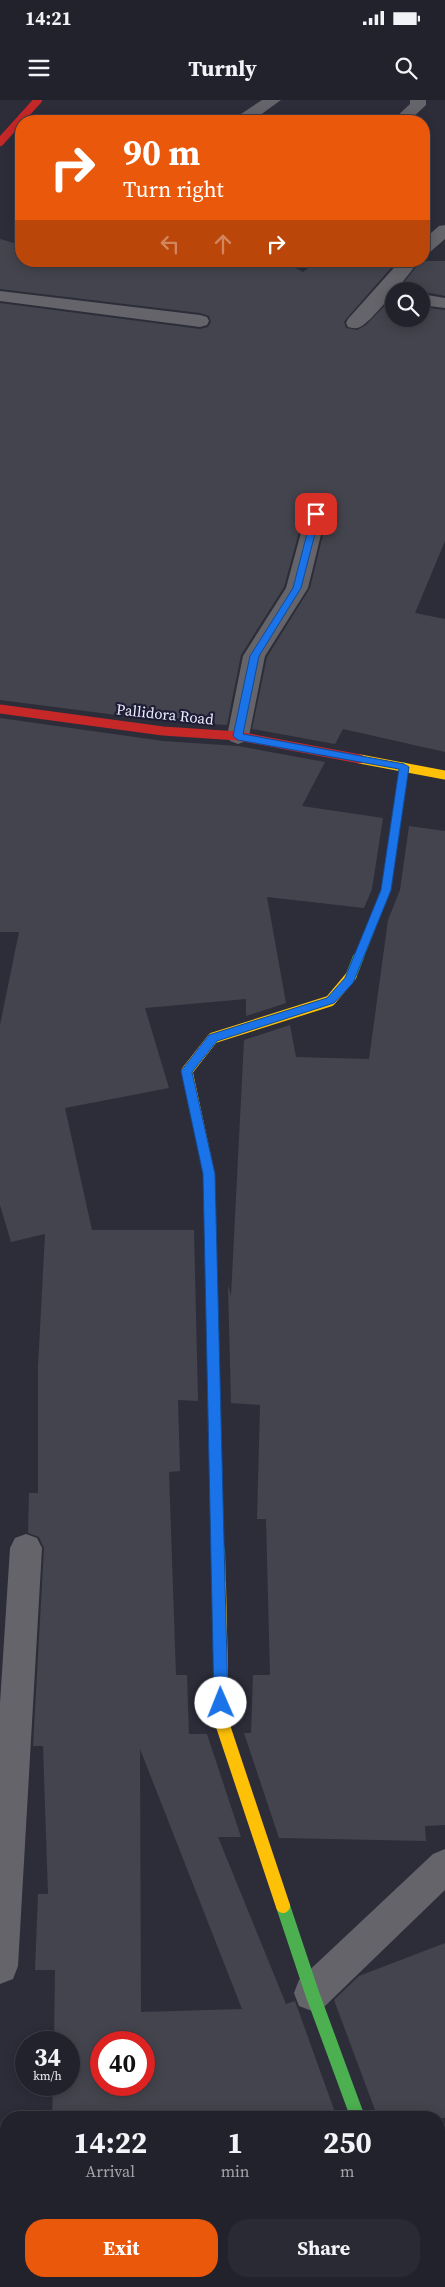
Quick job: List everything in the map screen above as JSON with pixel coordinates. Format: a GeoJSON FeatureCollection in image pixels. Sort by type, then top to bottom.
{"type":"FeatureCollection","features":[{"type":"Feature","properties":{"kind":"street"},"geometry":{"type":"LineString","coordinates":[[26,115],[38,100]]}},
{"type":"Feature","properties":{"kind":"street"},"geometry":{"type":"LineString","coordinates":[[249,115],[273,100]]}},
{"type":"Feature","properties":{"kind":"street"},"geometry":{"type":"LineString","coordinates":[[407,115],[418,105],[418,100]]}},
{"type":"Feature","properties":{"kind":"street"},"geometry":{"type":"LineString","coordinates":[[0,142],[15,127]]}},
{"type":"Feature","properties":{"kind":"street"},"geometry":{"type":"LineString","coordinates":[[430,243],[445,230]]}},
{"type":"Feature","properties":{"kind":"street"},"geometry":{"type":"LineString","coordinates":[[397,282],[406,267]]}},
{"type":"Feature","properties":{"kind":"street"},"geometry":{"type":"LineString","coordinates":[[0,296],[200,321]]}},
{"type":"Feature","properties":{"kind":"street"},"geometry":{"type":"LineString","coordinates":[[354,323],[385,298]]}},
{"type":"Feature","properties":{"kind":"street"},"geometry":{"type":"LineString","coordinates":[[430,300],[445,303]]}},
{"type":"Feature","properties":{"kind":"street"},"geometry":{"type":"LineString","coordinates":[[238,736],[254,656],[297,588],[316,514]]}},
{"type":"Feature","properties":{"kind":"street","name":"Pallidora Road"},"geometry":{"type":"LineString","coordinates":[[0,709],[163,731],[238,736],[445,775]]}},
{"type":"Feature","properties":{"kind":"street"},"geometry":{"type":"LineString","coordinates":[[355,2111],[312,1993],[222,1723],[209,1174],[187,1071],[213,1038],[330,1001],[349,980],[386,890],[404,767]]}},
{"type":"Feature","properties":{"kind":"street"},"geometry":{"type":"LineString","coordinates":[[0,1966],[26,1548]]}},
{"type":"Feature","properties":{"kind":"street"},"geometry":{"type":"LineString","coordinates":[[312,1993],[445,1866]]}},
{"type":"Feature","properties":{"kind":"building"},"geometry":{"type":"Polygon","coordinates":[[[0,239],[15,243],[15,267],[293,267],[303,272],[310,267],[392,267],[344,322],[346,328],[357,330],[366,325],[385,305],[385,327],[430,327],[430,308],[445,310],[445,541],[415,613],[445,619],[445,752],[343,729],[335,744],[252,729],[267,657],[310,588],[328,514],[324,509],[317,506],[308,508],[304,514],[284,587],[241,655],[227,725],[163,721],[0,700],[0,303],[200,329],[208,327],[211,322],[209,316],[200,313],[0,289],[0,239]]]}},
{"type":"Feature","properties":{"kind":"building"},"geometry":{"type":"Polygon","coordinates":[[[430,261],[445,261],[445,296],[430,293],[430,282],[404,282],[416,267],[430,267],[430,261]]]}},
{"type":"Feature","properties":{"kind":"building"},"geometry":{"type":"Polygon","coordinates":[[[0,718],[163,741],[238,746],[325,762],[302,806],[383,818],[372,889],[364,908],[267,897],[286,1003],[246,1016],[246,999],[145,1008],[169,1088],[65,1108],[92,1230],[194,1230],[198,1401],[178,1400],[180,1471],[169,1472],[176,1675],[187,1675],[189,1734],[207,1734],[241,1837],[218,1837],[286,2004],[295,2001],[334,2111],[52,2111],[53,2096],[80,2096],[80,2031],[54,2031],[55,1970],[35,1970],[38,1894],[48,1894],[43,1746],[33,1746],[44,1548],[39,1537],[28,1533],[29,1493],[38,1493],[38,1367],[45,1234],[11,1242],[0,1205],[0,1025],[19,932],[0,932],[0,718]],[[140,1749],[141,2012],[242,2009],[140,1749]]]}},
{"type":"Feature","properties":{"kind":"building"},"geometry":{"type":"Polygon","coordinates":[[[409,826],[445,831],[445,1825],[425,1826],[426,1841],[279,1838],[244,1733],[251,1733],[253,1675],[270,1675],[266,1519],[257,1519],[260,1405],[231,1403],[228,1285],[231,1296],[244,1040],[290,1025],[296,1057],[369,1059],[388,920],[400,890],[409,826]]]}},
{"type":"Feature","properties":{"kind":"building"},"geometry":{"type":"Polygon","coordinates":[[[445,1943],[445,2111],[375,2111],[334,2000],[359,1976],[445,1943]]]}},
{"type":"Feature","properties":{"kind":"traffic: fast"},"geometry":{"type":"LineString","coordinates":[[351,976],[386,890],[404,767]]}},
{"type":"Feature","properties":{"kind":"traffic: fast"},"geometry":{"type":"LineString","coordinates":[[211,1258],[219,1584]]}},
{"type":"Feature","properties":{"kind":"traffic: fast"},"geometry":{"type":"LineString","coordinates":[[283,1906],[312,1993],[355,2111]]}},
{"type":"Feature","properties":{"kind":"traffic: slow"},"geometry":{"type":"LineString","coordinates":[[360,759],[445,775]]}},
{"type":"Feature","properties":{"kind":"traffic: slow"},"geometry":{"type":"LineString","coordinates":[[211,1258],[209,1173],[187,1071],[213,1038],[330,1001],[351,976]]}},
{"type":"Feature","properties":{"kind":"traffic: slow"},"geometry":{"type":"LineString","coordinates":[[219,1584],[222,1723],[283,1906]]}},
{"type":"Feature","properties":{"kind":"traffic: jam"},"geometry":{"type":"LineString","coordinates":[[24,115],[38,100]]}},
{"type":"Feature","properties":{"kind":"traffic: jam"},"geometry":{"type":"LineString","coordinates":[[0,142],[15,125]]}},
{"type":"Feature","properties":{"kind":"traffic: jam"},"geometry":{"type":"LineString","coordinates":[[0,709],[163,731],[238,736],[360,759]]}},
{"type":"Feature","properties":{"kind":"route"},"geometry":{"type":"LineString","coordinates":[[221,1703],[209,1174],[187,1071],[213,1038],[330,1001],[349,980],[386,890],[404,767],[238,736],[254,656],[297,588],[316,514]]}}]}
